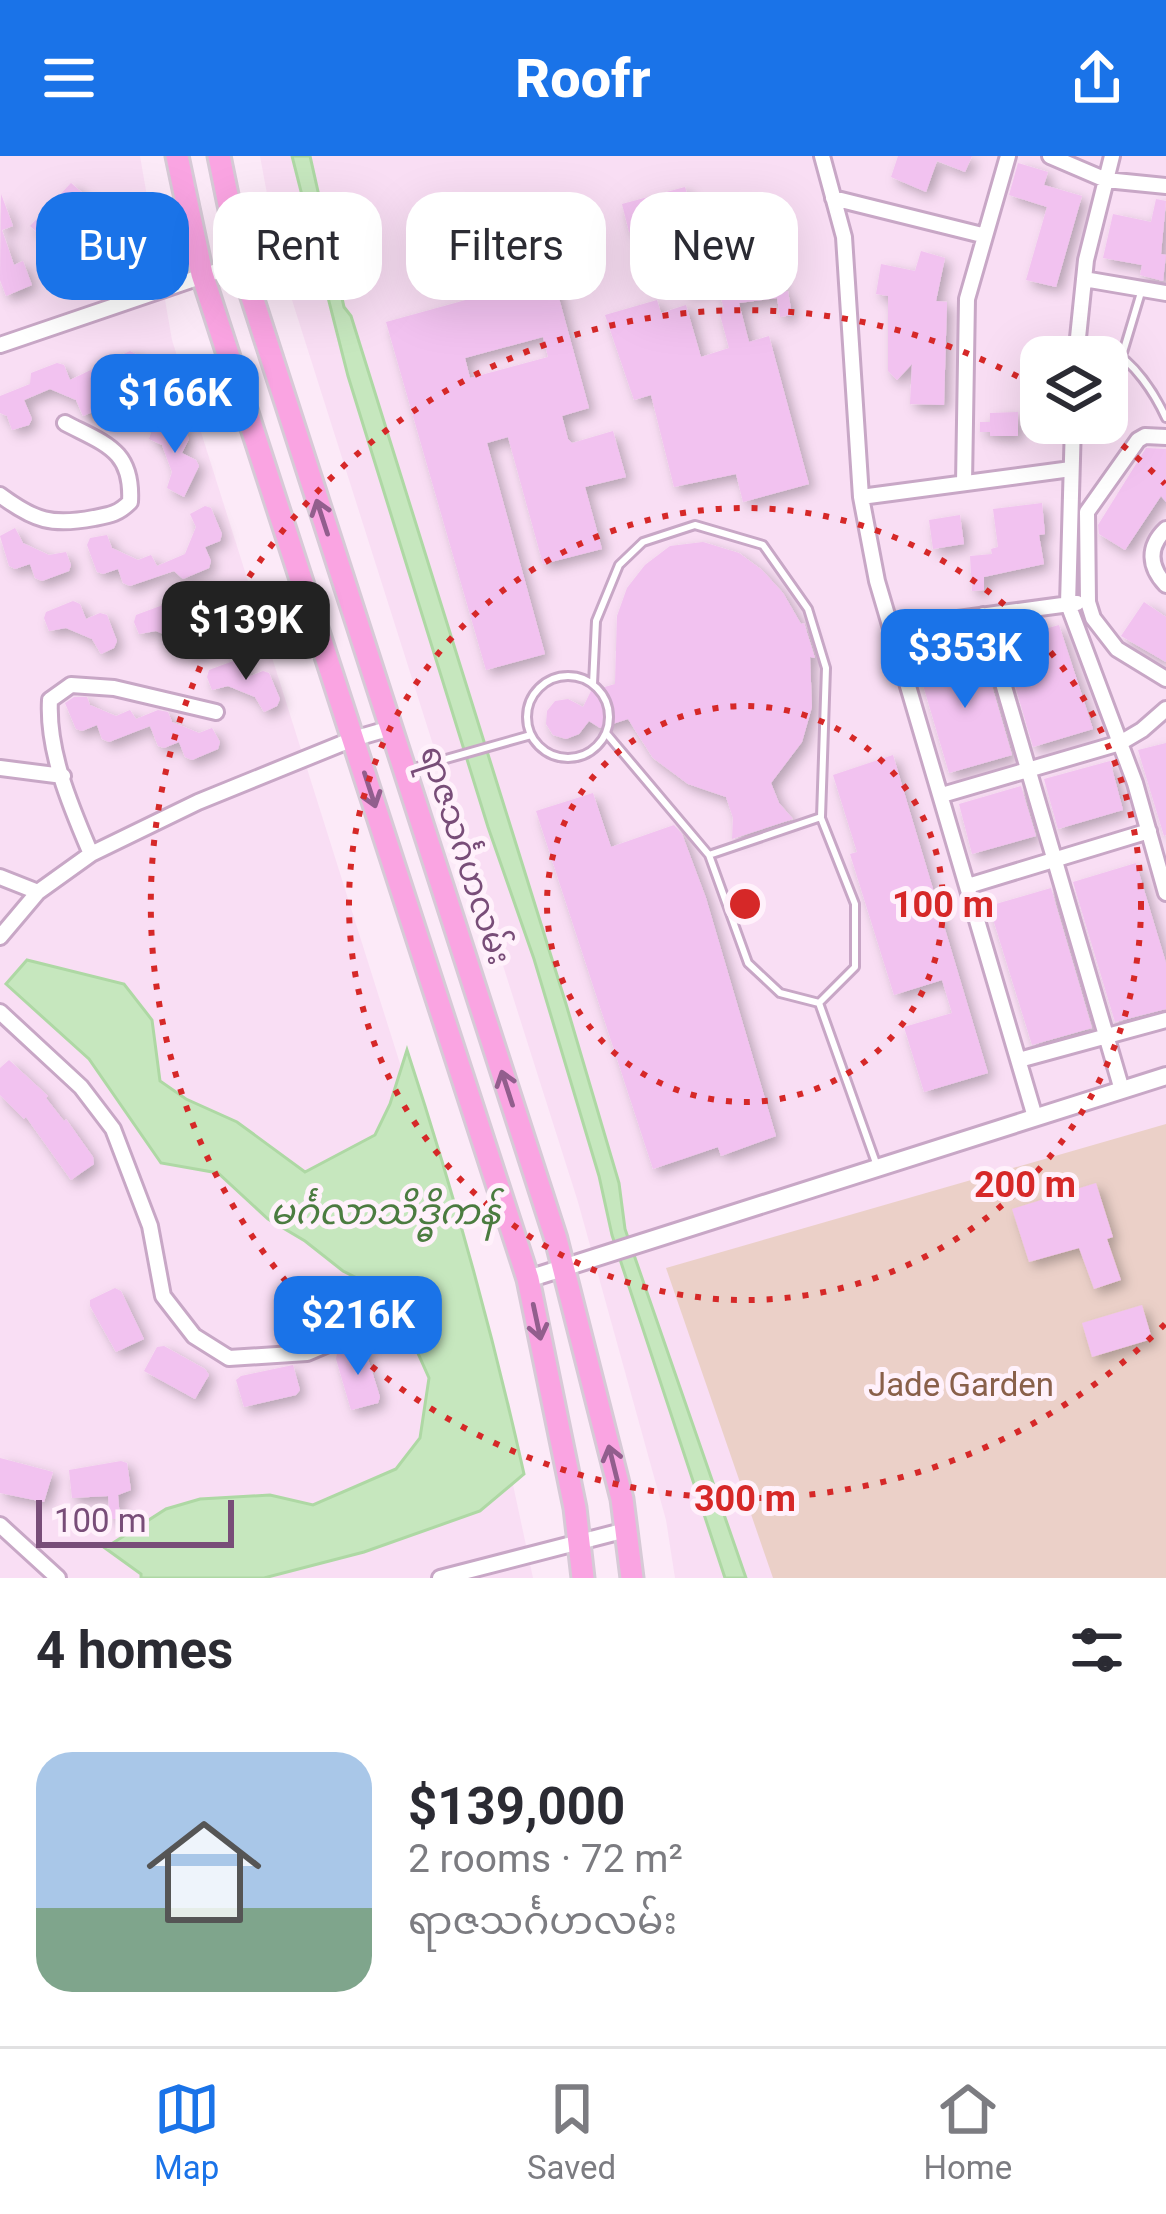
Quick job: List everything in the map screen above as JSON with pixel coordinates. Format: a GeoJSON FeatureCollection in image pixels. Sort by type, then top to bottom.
{"type":"FeatureCollection","features":[{"type":"Feature","properties":{"kind":"main road"},"geometry":{"type":"LineString","coordinates":[[177,156],[202,274],[528,1280],[583,1578]]}},
{"type":"Feature","properties":{"kind":"main road","name":"ရာဇသင်္ဂဟလမ်း"},"geometry":{"type":"LineString","coordinates":[[219,156],[226,192]]}},
{"type":"Feature","properties":{"kind":"main road","name":"ရာဇသင်္ဂဟလမ်း"},"geometry":{"type":"LineString","coordinates":[[253,300],[564,1271],[622,1499],[632,1578]]}},
{"type":"Feature","properties":{"kind":"street"},"geometry":{"type":"LineString","coordinates":[[822,156],[844,237],[861,497],[877,581],[1035,1117]]}},
{"type":"Feature","properties":{"kind":"street"},"geometry":{"type":"LineString","coordinates":[[964,483],[967,299],[1008,156]]}},
{"type":"Feature","properties":{"kind":"street"},"geometry":{"type":"LineString","coordinates":[[1050,156],[1106,181],[1166,186]]}},
{"type":"Feature","properties":{"kind":"street"},"geometry":{"type":"LineString","coordinates":[[1077,336],[1084,279],[1112,156]]}},
{"type":"Feature","properties":{"kind":"street"},"geometry":{"type":"LineString","coordinates":[[832,198],[982,236]]}},
{"type":"Feature","properties":{"kind":"street"},"geometry":{"type":"LineString","coordinates":[[0,345],[213,271]]}},
{"type":"Feature","properties":{"kind":"street"},"geometry":{"type":"LineString","coordinates":[[1084,279],[1166,293]]}},
{"type":"Feature","properties":{"kind":"street"},"geometry":{"type":"LineString","coordinates":[[0,495],[38,520],[64,524],[118,514],[130,502],[125,463],[111,447],[65,423]]}},
{"type":"Feature","properties":{"kind":"street"},"geometry":{"type":"LineString","coordinates":[[1166,437],[1138,440],[1088,512],[1088,602],[1093,618],[1117,649],[1166,679]]}},
{"type":"Feature","properties":{"kind":"street"},"geometry":{"type":"LineString","coordinates":[[1072,444],[1068,604],[1120,743],[1166,893]]}},
{"type":"Feature","properties":{"kind":"street"},"geometry":{"type":"LineString","coordinates":[[861,497],[1070,469]]}},
{"type":"Feature","properties":{"kind":"street"},"geometry":{"type":"LineString","coordinates":[[1069,515],[1088,512]]}},
{"type":"Feature","properties":{"kind":"street"},"geometry":{"type":"LineString","coordinates":[[1166,529],[1153,545],[1152,562],[1166,585]]}},
{"type":"Feature","properties":{"kind":"street"},"geometry":{"type":"LineString","coordinates":[[891,628],[1088,602]]}},
{"type":"Feature","properties":{"kind":"street"},"geometry":{"type":"LineString","coordinates":[[982,615],[1121,1090]]}},
{"type":"Feature","properties":{"kind":"street"},"geometry":{"type":"LineString","coordinates":[[1095,674],[1117,649]]}},
{"type":"Feature","properties":{"kind":"street"},"geometry":{"type":"LineString","coordinates":[[91,854],[63,776],[49,717],[50,700],[70,685],[114,688],[216,712]]}},
{"type":"Feature","properties":{"kind":"street"},"geometry":{"type":"LineString","coordinates":[[942,795],[1120,743],[1166,709]]}},
{"type":"Feature","properties":{"kind":"street"},"geometry":{"type":"LineString","coordinates":[[0,937],[38,892],[91,854],[198,802],[391,728]]}},
{"type":"Feature","properties":{"kind":"street"},"geometry":{"type":"LineString","coordinates":[[0,768],[63,776]]}},
{"type":"Feature","properties":{"kind":"street"},"geometry":{"type":"LineString","coordinates":[[968,886],[1149,831]]}},
{"type":"Feature","properties":{"kind":"street"},"geometry":{"type":"LineString","coordinates":[[0,877],[38,892]]}},
{"type":"Feature","properties":{"kind":"street"},"geometry":{"type":"LineString","coordinates":[[0,1012],[81,1087],[113,1129],[150,1226],[163,1296],[194,1336],[229,1358],[307,1353],[361,1330]]}},
{"type":"Feature","properties":{"kind":"street"},"geometry":{"type":"LineString","coordinates":[[1019,1060],[1166,1021]]}},
{"type":"Feature","properties":{"kind":"street"},"geometry":{"type":"LineString","coordinates":[[528,1280],[1166,1076]]}},
{"type":"Feature","properties":{"kind":"street"},"geometry":{"type":"LineString","coordinates":[[0,1525],[58,1578]]}},
{"type":"Feature","properties":{"kind":"street"},"geometry":{"type":"LineString","coordinates":[[440,1578],[626,1529]]}},
{"type":"Feature","properties":{"kind":"lane"},"geometry":{"type":"LineString","coordinates":[[1128,336],[1142,289]]}},
{"type":"Feature","properties":{"kind":"lane"},"geometry":{"type":"LineString","coordinates":[[1128,367],[1156,397],[1166,418]]}},
{"type":"Feature","properties":{"kind":"lane"},"geometry":{"type":"LineString","coordinates":[[592,684],[596,620],[619,565],[644,542],[694,525],[763,545],[808,609],[826,668],[821,817],[855,904],[856,967],[819,1003]]}},
{"type":"Feature","properties":{"kind":"lane"},"geometry":{"type":"LineString","coordinates":[[567,677],[592,684],[608,706],[606,734],[595,748],[570,758],[552,755],[531,735],[528,710],[542,686],[567,677]]}},
{"type":"Feature","properties":{"kind":"lane"},"geometry":{"type":"LineString","coordinates":[[606,734],[709,855],[748,963],[779,993],[819,1003]]}},
{"type":"Feature","properties":{"kind":"lane"},"geometry":{"type":"LineString","coordinates":[[404,770],[531,735]]}},
{"type":"Feature","properties":{"kind":"lane"},"geometry":{"type":"LineString","coordinates":[[709,855],[821,817]]}},
{"type":"Feature","properties":{"kind":"lane"},"geometry":{"type":"LineString","coordinates":[[819,1003],[878,1168]]}},
{"type":"Feature","properties":{"kind":"shaded area"},"geometry":{"type":"Polygon","coordinates":[[[0,156],[140,156],[146,192],[36,192],[36,300],[165,300],[172,340],[471,1289],[533,1578],[0,1578],[0,156]]]}},
{"type":"Feature","properties":{"kind":"shaded area"},"geometry":{"type":"Polygon","coordinates":[[[260,156],[1166,156],[1166,1578],[675,1578],[666,1520],[578,1202],[292,300],[382,300],[382,192],[267,192],[260,156]]]}},
{"type":"Feature","properties":{"kind":"green space","name":"Jade Garden"},"geometry":{"type":"Polygon","coordinates":[[[1166,1124],[1166,1578],[773,1578],[666,1268],[1166,1124]]]}},
{"type":"Feature","properties":{"kind":"water"},"geometry":{"type":"Polygon","coordinates":[[[292,156],[310,156],[318,192],[301,192],[292,156]]]}},
{"type":"Feature","properties":{"kind":"water"},"geometry":{"type":"Polygon","coordinates":[[[329,300],[342,300],[351,316],[566,1004],[619,1183],[625,1229],[746,1578],[725,1578],[612,1235],[534,959],[488,827],[329,300]]]}},
{"type":"Feature","properties":{"kind":"water","name":"မင်္ဂလာသိဒ္ဓိကန်"},"geometry":{"type":"Polygon","coordinates":[[[27,960],[124,984],[152,1020],[160,1081],[186,1099],[237,1122],[305,1172],[375,1135],[407,1050],[471,1260],[524,1474],[480,1511],[364,1552],[264,1578],[141,1578],[105,1548],[166,1509],[200,1499],[270,1495],[313,1505],[396,1469],[420,1438],[429,1378],[408,1331],[382,1291],[343,1271],[268,1219],[218,1173],[161,1163],[89,1059],[6,984],[27,960]]]}},
{"type":"Feature","properties":{"kind":"building"},"geometry":{"type":"Polygon","coordinates":[[[898,156],[972,156],[965,172],[937,161],[926,192],[891,177],[898,156]]]}},
{"type":"Feature","properties":{"kind":"building"},"geometry":{"type":"Polygon","coordinates":[[[1018,163],[1048,172],[1044,185],[1082,196],[1056,287],[1026,280],[1047,207],[1009,195],[1018,163]]]}},
{"type":"Feature","properties":{"kind":"building"},"geometry":{"type":"Polygon","coordinates":[[[1,194],[13,226],[2,230],[14,265],[23,261],[32,285],[6,296],[0,280],[1,194]]]}},
{"type":"Feature","properties":{"kind":"building"},"geometry":{"type":"Polygon","coordinates":[[[1156,199],[1166,201],[1163,281],[1140,275],[1142,265],[1103,258],[1113,214],[1151,222],[1156,199]]]}},
{"type":"Feature","properties":{"kind":"building"},"geometry":{"type":"Polygon","coordinates":[[[630,202],[630,232],[629,232],[622,204],[630,202]]]}},
{"type":"Feature","properties":{"kind":"building"},"geometry":{"type":"Polygon","coordinates":[[[921,251],[945,258],[936,301],[947,302],[944,405],[910,404],[912,364],[897,380],[888,371],[888,296],[876,294],[881,264],[915,271],[921,251]]]}},
{"type":"Feature","properties":{"kind":"building"},"geometry":{"type":"Polygon","coordinates":[[[466,300],[560,300],[589,408],[562,416],[568,439],[572,443],[613,431],[626,477],[585,487],[602,549],[543,564],[508,437],[487,443],[545,654],[486,670],[386,322],[466,300]],[[543,337],[465,358],[470,378],[548,357],[543,337]]]}},
{"type":"Feature","properties":{"kind":"building"},"geometry":{"type":"Polygon","coordinates":[[[657,300],[661,313],[686,305],[701,357],[729,348],[719,311],[724,309],[722,300],[762,300],[739,303],[749,342],[769,336],[809,484],[743,502],[736,474],[674,487],[651,395],[634,400],[605,315],[657,300]]]}},
{"type":"Feature","properties":{"kind":"building"},"geometry":{"type":"Polygon","coordinates":[[[777,300],[790,300],[792,315],[780,317],[777,300]]]}},
{"type":"Feature","properties":{"kind":"building"},"geometry":{"type":"Polygon","coordinates":[[[130,351],[142,368],[163,364],[174,391],[171,398],[155,404],[149,388],[122,377],[95,388],[101,403],[98,410],[83,416],[76,400],[50,389],[24,400],[32,419],[29,425],[12,430],[7,416],[0,413],[0,396],[30,384],[31,373],[57,363],[64,365],[70,380],[130,351]]]}},
{"type":"Feature","properties":{"kind":"building"},"geometry":{"type":"Polygon","coordinates":[[[1018,412],[1018,436],[980,432],[980,422],[990,422],[990,413],[1018,412]]]}},
{"type":"Feature","properties":{"kind":"building"},"geometry":{"type":"Polygon","coordinates":[[[156,418],[186,432],[189,439],[182,453],[199,466],[184,497],[167,488],[172,472],[162,445],[149,439],[156,418]]]}},
{"type":"Feature","properties":{"kind":"building"},"geometry":{"type":"Polygon","coordinates":[[[1146,448],[1166,449],[1166,502],[1161,496],[1125,550],[1099,534],[1098,525],[1146,448]]]}},
{"type":"Feature","properties":{"kind":"building"},"geometry":{"type":"Polygon","coordinates":[[[1042,503],[1045,534],[1039,535],[1044,564],[984,577],[984,590],[972,591],[970,556],[992,554],[991,549],[998,547],[993,509],[1042,503]]]}},
{"type":"Feature","properties":{"kind":"building"},"geometry":{"type":"Polygon","coordinates":[[[211,508],[222,534],[220,541],[205,547],[209,568],[183,579],[174,571],[130,586],[123,583],[118,569],[97,572],[87,545],[90,538],[107,535],[112,548],[138,560],[151,555],[157,566],[185,554],[196,527],[190,514],[211,508]]]}},
{"type":"Feature","properties":{"kind":"building"},"geometry":{"type":"Polygon","coordinates":[[[960,515],[964,544],[933,549],[929,520],[960,515]]]}},
{"type":"Feature","properties":{"kind":"building"},"geometry":{"type":"Polygon","coordinates":[[[15,528],[23,543],[49,555],[66,552],[69,571],[42,581],[35,578],[30,564],[9,566],[0,536],[15,528]]]}},
{"type":"Feature","properties":{"kind":"building"},"geometry":{"type":"Polygon","coordinates":[[[703,542],[739,553],[762,570],[804,623],[815,658],[810,657],[812,707],[802,742],[771,783],[779,803],[793,819],[732,839],[733,818],[726,797],[688,784],[653,758],[628,719],[600,728],[589,721],[579,734],[566,739],[553,735],[546,724],[547,711],[555,701],[568,699],[583,707],[591,691],[615,684],[617,616],[627,588],[645,565],[670,546],[703,542]]]}},
{"type":"Feature","properties":{"kind":"building"},"geometry":{"type":"Polygon","coordinates":[[[73,601],[80,604],[86,619],[107,615],[117,641],[114,648],[101,654],[92,639],[66,628],[49,631],[46,612],[73,601]]]}},
{"type":"Feature","properties":{"kind":"building"},"geometry":{"type":"Polygon","coordinates":[[[1144,602],[1166,617],[1166,662],[1121,636],[1144,602]]]}},
{"type":"Feature","properties":{"kind":"building"},"geometry":{"type":"Polygon","coordinates":[[[163,605],[170,608],[176,622],[197,618],[207,645],[204,651],[191,657],[182,642],[156,631],[139,634],[136,615],[163,605]]]}},
{"type":"Feature","properties":{"kind":"building"},"geometry":{"type":"Polygon","coordinates":[[[1059,625],[1093,729],[1033,747],[1002,641],[1059,625]]]}},
{"type":"Feature","properties":{"kind":"building"},"geometry":{"type":"Polygon","coordinates":[[[981,648],[1012,755],[949,773],[918,668],[981,648]]]}},
{"type":"Feature","properties":{"kind":"building"},"geometry":{"type":"Polygon","coordinates":[[[236,660],[243,663],[248,677],[269,673],[280,699],[277,706],[264,712],[255,697],[228,686],[212,690],[209,670],[236,660]]]}},
{"type":"Feature","properties":{"kind":"building"},"geometry":{"type":"Polygon","coordinates":[[[87,697],[90,705],[116,716],[130,710],[136,719],[158,710],[168,712],[172,722],[199,733],[212,728],[220,742],[218,749],[192,760],[185,757],[179,742],[158,746],[150,726],[109,742],[102,739],[97,725],[76,729],[65,703],[87,697]]]}},
{"type":"Feature","properties":{"kind":"building"},"geometry":{"type":"Polygon","coordinates":[[[1166,743],[1166,835],[1164,836],[1138,750],[1166,743]]]}},
{"type":"Feature","properties":{"kind":"building"},"geometry":{"type":"Polygon","coordinates":[[[893,755],[988,1073],[924,1092],[904,1027],[952,1013],[942,980],[894,995],[850,854],[857,852],[833,775],[893,755]]]}},
{"type":"Feature","properties":{"kind":"building"},"geometry":{"type":"Polygon","coordinates":[[[1110,761],[1123,810],[1058,829],[1044,779],[1110,761]]]}},
{"type":"Feature","properties":{"kind":"building"},"geometry":{"type":"Polygon","coordinates":[[[1021,786],[1036,836],[972,854],[959,804],[1021,786]]]}},
{"type":"Feature","properties":{"kind":"building"},"geometry":{"type":"Polygon","coordinates":[[[593,793],[611,847],[674,825],[682,834],[706,898],[776,1136],[721,1156],[718,1147],[653,1169],[536,811],[593,793]]]}},
{"type":"Feature","properties":{"kind":"building"},"geometry":{"type":"Polygon","coordinates":[[[1136,863],[1166,963],[1166,1009],[1115,1022],[1073,882],[1136,863]]]}},
{"type":"Feature","properties":{"kind":"building"},"geometry":{"type":"Polygon","coordinates":[[[1051,888],[1092,1028],[1032,1045],[989,906],[1051,888]]]}},
{"type":"Feature","properties":{"kind":"building"},"geometry":{"type":"Polygon","coordinates":[[[9,1060],[48,1096],[93,1157],[94,1164],[71,1180],[26,1117],[0,1095],[0,1068],[9,1060]]]}},
{"type":"Feature","properties":{"kind":"building"},"geometry":{"type":"Polygon","coordinates":[[[1096,1183],[1121,1280],[1094,1289],[1079,1248],[1029,1262],[1012,1209],[1096,1183]]]}},
{"type":"Feature","properties":{"kind":"building"},"geometry":{"type":"Polygon","coordinates":[[[115,1288],[121,1291],[144,1339],[116,1352],[90,1306],[90,1300],[115,1288]]]}},
{"type":"Feature","properties":{"kind":"building"},"geometry":{"type":"Polygon","coordinates":[[[1142,1305],[1152,1339],[1092,1357],[1082,1323],[1142,1305]]]}},
{"type":"Feature","properties":{"kind":"building"},"geometry":{"type":"Polygon","coordinates":[[[164,1346],[209,1375],[195,1399],[144,1371],[157,1347],[164,1346]]]}},
{"type":"Feature","properties":{"kind":"building"},"geometry":{"type":"Polygon","coordinates":[[[364,1346],[380,1397],[378,1403],[351,1410],[337,1353],[364,1346]]]}},
{"type":"Feature","properties":{"kind":"building"},"geometry":{"type":"Polygon","coordinates":[[[293,1365],[300,1390],[296,1395],[244,1407],[236,1380],[293,1365]]]}},
{"type":"Feature","properties":{"kind":"building"},"geometry":{"type":"Polygon","coordinates":[[[0,1458],[53,1472],[44,1502],[0,1493],[0,1458]]]}},
{"type":"Feature","properties":{"kind":"building"},"geometry":{"type":"Polygon","coordinates":[[[127,1463],[131,1490],[118,1495],[120,1519],[110,1519],[108,1496],[72,1498],[69,1470],[127,1463]]]}}]}
